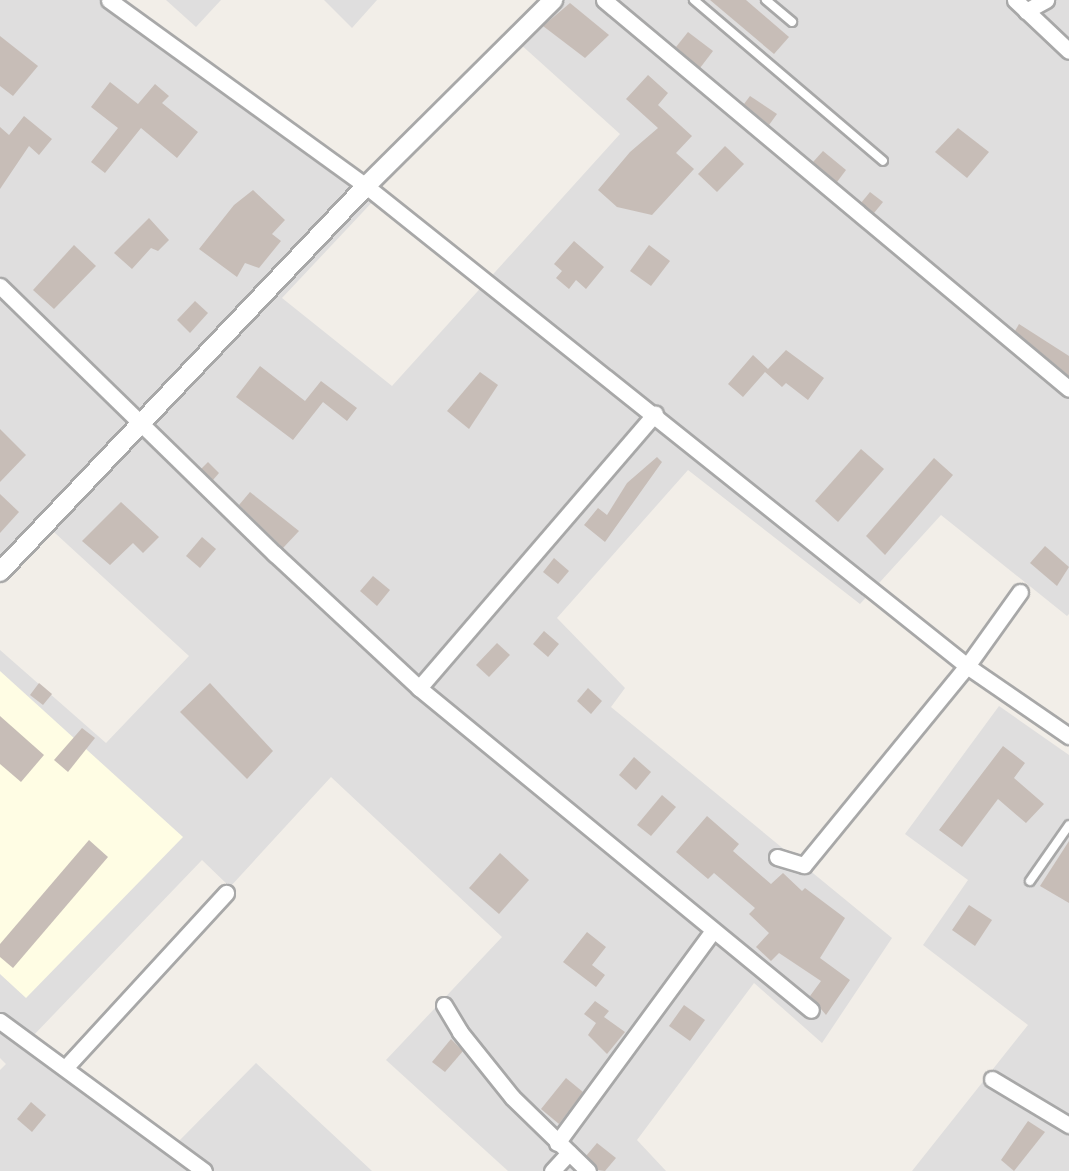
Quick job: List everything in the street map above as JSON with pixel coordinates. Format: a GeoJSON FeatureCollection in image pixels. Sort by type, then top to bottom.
{"type":"FeatureCollection","features":[{"type":"Feature","properties":{"kind":"street"},"geometry":{"type":"LineString","coordinates":[[109,0],[366,186],[656,414],[967,666],[1069,736]]}},
{"type":"Feature","properties":{"kind":"street"},"geometry":{"type":"LineString","coordinates":[[0,572],[142,425],[366,186],[553,0]]}},
{"type":"Feature","properties":{"kind":"street"},"geometry":{"type":"LineString","coordinates":[[604,0],[1069,389]]}},
{"type":"Feature","properties":{"kind":"street"},"geometry":{"type":"LineString","coordinates":[[1015,0],[1069,51]]}},
{"type":"Feature","properties":{"kind":"street"},"geometry":{"type":"LineString","coordinates":[[1026,11],[1046,0]]}},
{"type":"Feature","properties":{"kind":"street"},"geometry":{"type":"LineString","coordinates":[[0,286],[142,425],[419,688],[811,1010]]}},
{"type":"Feature","properties":{"kind":"street"},"geometry":{"type":"LineString","coordinates":[[419,688],[656,414]]}},
{"type":"Feature","properties":{"kind":"street"},"geometry":{"type":"LineString","coordinates":[[777,857],[804,865],[967,666],[1020,592]]}},
{"type":"Feature","properties":{"kind":"street"},"geometry":{"type":"LineString","coordinates":[[65,1068],[226,892]]}},
{"type":"Feature","properties":{"kind":"street"},"geometry":{"type":"LineString","coordinates":[[552,1171],[563,1148],[713,931]]}},
{"type":"Feature","properties":{"kind":"street"},"geometry":{"type":"LineString","coordinates":[[444,1005],[460,1032],[512,1097],[588,1171]]}},
{"type":"Feature","properties":{"kind":"street"},"geometry":{"type":"LineString","coordinates":[[0,1022],[204,1171]]}},
{"type":"Feature","properties":{"kind":"street"},"geometry":{"type":"LineString","coordinates":[[992,1079],[1069,1125]]}},
{"type":"Feature","properties":{"kind":"lane"},"geometry":{"type":"LineString","coordinates":[[694,0],[883,161]]}},
{"type":"Feature","properties":{"kind":"lane"},"geometry":{"type":"LineString","coordinates":[[766,0],[792,21]]}},
{"type":"Feature","properties":{"kind":"lane"},"geometry":{"type":"LineString","coordinates":[[1030,881],[1069,825]]}},
{"type":"Feature","properties":{"kind":"shaded area"},"geometry":{"type":"Polygon","coordinates":[[[0,0],[103,0],[377,197],[282,298],[392,386],[620,134],[507,32],[540,0],[1069,0],[1069,614],[1067,616],[941,515],[860,604],[688,470],[557,618],[625,688],[611,707],[892,938],[822,1043],[754,983],[637,1140],[666,1171],[508,1171],[386,1060],[502,937],[331,777],[230,887],[202,860],[31,1038],[177,1143],[256,1063],[372,1171],[0,1171],[0,1070],[6,1064],[0,1058],[0,650],[106,743],[189,656],[43,522],[0,571],[0,0]]]}},
{"type":"Feature","properties":{"kind":"shaded area"},"geometry":{"type":"Polygon","coordinates":[[[166,0],[221,0],[196,27],[166,0]]]}},
{"type":"Feature","properties":{"kind":"shaded area"},"geometry":{"type":"Polygon","coordinates":[[[324,0],[377,0],[352,28],[324,0]]]}},
{"type":"Feature","properties":{"kind":"shaded area"},"geometry":{"type":"Polygon","coordinates":[[[0,671],[183,837],[26,998],[0,974],[0,671]]]}},
{"type":"Feature","properties":{"kind":"shaded area"},"geometry":{"type":"Polygon","coordinates":[[[999,706],[1069,755],[1069,1171],[912,1171],[1028,1025],[923,945],[968,880],[905,834],[999,706]]]}},
{"type":"Feature","properties":{"kind":"building"},"geometry":{"type":"Polygon","coordinates":[[[710,0],[746,0],[789,37],[774,54],[710,0]]]}},
{"type":"Feature","properties":{"kind":"building"},"geometry":{"type":"Polygon","coordinates":[[[570,3],[609,35],[585,58],[543,26],[570,3]]]}},
{"type":"Feature","properties":{"kind":"building"},"geometry":{"type":"Polygon","coordinates":[[[688,32],[713,51],[700,68],[676,47],[688,32]]]}},
{"type":"Feature","properties":{"kind":"building"},"geometry":{"type":"Polygon","coordinates":[[[0,36],[38,66],[13,96],[0,86],[0,36]]]}},
{"type":"Feature","properties":{"kind":"building"},"geometry":{"type":"Polygon","coordinates":[[[648,75],[668,93],[658,105],[692,136],[676,153],[694,169],[652,215],[617,207],[598,190],[630,152],[658,128],[626,99],[648,75]]]}},
{"type":"Feature","properties":{"kind":"building"},"geometry":{"type":"Polygon","coordinates":[[[110,82],[138,104],[155,84],[169,96],[162,103],[198,132],[177,158],[141,128],[105,173],[91,162],[118,128],[91,107],[110,82]]]}},
{"type":"Feature","properties":{"kind":"building"},"geometry":{"type":"Polygon","coordinates":[[[750,96],[777,114],[769,125],[744,104],[750,96]]]}},
{"type":"Feature","properties":{"kind":"building"},"geometry":{"type":"Polygon","coordinates":[[[24,116],[52,139],[39,155],[29,146],[0,189],[0,127],[9,135],[24,116]]]}},
{"type":"Feature","properties":{"kind":"building"},"geometry":{"type":"Polygon","coordinates":[[[958,128],[989,152],[967,178],[935,152],[958,128]]]}},
{"type":"Feature","properties":{"kind":"building"},"geometry":{"type":"Polygon","coordinates":[[[725,146],[744,164],[717,192],[698,174],[725,146]]]}},
{"type":"Feature","properties":{"kind":"building"},"geometry":{"type":"Polygon","coordinates":[[[823,151],[846,170],[837,182],[813,162],[823,151]]]}},
{"type":"Feature","properties":{"kind":"building"},"geometry":{"type":"Polygon","coordinates":[[[253,190],[285,220],[272,234],[281,241],[259,268],[245,263],[237,277],[199,249],[234,205],[253,190]]]}},
{"type":"Feature","properties":{"kind":"building"},"geometry":{"type":"Polygon","coordinates":[[[870,192],[883,202],[874,213],[861,203],[870,192]]]}},
{"type":"Feature","properties":{"kind":"building"},"geometry":{"type":"Polygon","coordinates":[[[149,218],[169,240],[158,251],[151,248],[132,269],[114,253],[149,218]]]}},
{"type":"Feature","properties":{"kind":"building"},"geometry":{"type":"Polygon","coordinates":[[[574,241],[604,267],[586,289],[576,280],[569,289],[556,278],[562,271],[554,264],[574,241]]]}},
{"type":"Feature","properties":{"kind":"building"},"geometry":{"type":"Polygon","coordinates":[[[74,245],[96,266],[54,309],[33,290],[74,245]]]}},
{"type":"Feature","properties":{"kind":"building"},"geometry":{"type":"Polygon","coordinates":[[[649,245],[670,261],[651,286],[630,271],[649,245]]]}},
{"type":"Feature","properties":{"kind":"building"},"geometry":{"type":"Polygon","coordinates":[[[195,301],[208,313],[190,333],[177,320],[195,301]]]}},
{"type":"Feature","properties":{"kind":"building"},"geometry":{"type":"Polygon","coordinates":[[[1019,324],[1069,356],[1069,376],[1015,331],[1019,324]]]}},
{"type":"Feature","properties":{"kind":"building"},"geometry":{"type":"Polygon","coordinates":[[[786,350],[824,378],[808,400],[786,383],[782,387],[765,372],[743,397],[728,384],[753,355],[768,369],[786,350]]]}},
{"type":"Feature","properties":{"kind":"building"},"geometry":{"type":"Polygon","coordinates":[[[260,366],[305,401],[321,381],[357,408],[347,421],[323,402],[293,440],[236,397],[260,366]]]}},
{"type":"Feature","properties":{"kind":"building"},"geometry":{"type":"Polygon","coordinates":[[[480,372],[498,385],[469,429],[447,411],[480,372]]]}},
{"type":"Feature","properties":{"kind":"building"},"geometry":{"type":"Polygon","coordinates":[[[0,429],[26,455],[0,482],[0,429]]]}},
{"type":"Feature","properties":{"kind":"building"},"geometry":{"type":"Polygon","coordinates":[[[861,449],[884,469],[838,522],[815,501],[861,449]]]}},
{"type":"Feature","properties":{"kind":"building"},"geometry":{"type":"Polygon","coordinates":[[[657,457],[662,462],[605,542],[584,525],[598,508],[607,515],[627,483],[657,457]]]}},
{"type":"Feature","properties":{"kind":"building"},"geometry":{"type":"Polygon","coordinates":[[[934,458],[953,475],[885,555],[866,536],[934,458]]]}},
{"type":"Feature","properties":{"kind":"building"},"geometry":{"type":"Polygon","coordinates":[[[208,462],[219,473],[213,480],[201,469],[208,462]]]}},
{"type":"Feature","properties":{"kind":"building"},"geometry":{"type":"Polygon","coordinates":[[[250,492],[299,531],[283,548],[239,505],[250,492]]]}},
{"type":"Feature","properties":{"kind":"building"},"geometry":{"type":"Polygon","coordinates":[[[0,494],[19,512],[0,533],[0,494]]]}},
{"type":"Feature","properties":{"kind":"building"},"geometry":{"type":"Polygon","coordinates":[[[121,502],[159,537],[143,553],[133,543],[110,565],[82,541],[121,502]]]}},
{"type":"Feature","properties":{"kind":"building"},"geometry":{"type":"Polygon","coordinates":[[[202,537],[216,549],[200,568],[186,556],[202,537]]]}},
{"type":"Feature","properties":{"kind":"building"},"geometry":{"type":"Polygon","coordinates":[[[1045,546],[1069,567],[1057,586],[1030,563],[1045,546]]]}},
{"type":"Feature","properties":{"kind":"building"},"geometry":{"type":"Polygon","coordinates":[[[554,558],[569,571],[558,584],[543,572],[554,558]]]}},
{"type":"Feature","properties":{"kind":"building"},"geometry":{"type":"Polygon","coordinates":[[[373,576],[390,590],[377,606],[360,591],[373,576]]]}},
{"type":"Feature","properties":{"kind":"building"},"geometry":{"type":"Polygon","coordinates":[[[544,631],[559,644],[548,657],[533,644],[544,631]]]}},
{"type":"Feature","properties":{"kind":"building"},"geometry":{"type":"Polygon","coordinates":[[[497,643],[510,655],[489,677],[476,665],[497,643]]]}},
{"type":"Feature","properties":{"kind":"building"},"geometry":{"type":"Polygon","coordinates":[[[39,683],[52,694],[43,705],[30,695],[39,683]]]}},
{"type":"Feature","properties":{"kind":"building"},"geometry":{"type":"Polygon","coordinates":[[[210,683],[273,751],[247,779],[180,712],[210,683]]]}},
{"type":"Feature","properties":{"kind":"building"},"geometry":{"type":"Polygon","coordinates":[[[588,688],[602,701],[591,714],[577,701],[588,688]]]}},
{"type":"Feature","properties":{"kind":"building"},"geometry":{"type":"Polygon","coordinates":[[[0,716],[44,755],[21,782],[0,764],[0,716]]]}},
{"type":"Feature","properties":{"kind":"building"},"geometry":{"type":"Polygon","coordinates":[[[82,728],[95,738],[68,772],[54,760],[82,728]]]}},
{"type":"Feature","properties":{"kind":"building"},"geometry":{"type":"Polygon","coordinates":[[[1003,746],[1025,763],[1014,778],[1044,804],[1026,823],[998,799],[962,847],[939,830],[1003,746]]]}},
{"type":"Feature","properties":{"kind":"building"},"geometry":{"type":"Polygon","coordinates":[[[634,757],[651,772],[636,790],[619,775],[634,757]]]}},
{"type":"Feature","properties":{"kind":"building"},"geometry":{"type":"Polygon","coordinates":[[[662,795],[676,807],[651,836],[637,825],[662,795]]]}},
{"type":"Feature","properties":{"kind":"building"},"geometry":{"type":"Polygon","coordinates":[[[707,816],[739,844],[733,851],[771,884],[783,873],[802,891],[805,888],[845,918],[820,958],[850,980],[826,1015],[810,996],[821,981],[779,953],[771,961],[756,947],[769,933],[749,914],[755,908],[714,873],[708,879],[676,852],[707,816]]]}},
{"type":"Feature","properties":{"kind":"building"},"geometry":{"type":"Polygon","coordinates":[[[89,840],[108,857],[13,968],[0,957],[0,944],[89,840]]]}},
{"type":"Feature","properties":{"kind":"building"},"geometry":{"type":"Polygon","coordinates":[[[1069,841],[1069,903],[1040,886],[1069,841]]]}},
{"type":"Feature","properties":{"kind":"building"},"geometry":{"type":"Polygon","coordinates":[[[500,853],[529,880],[499,914],[469,888],[500,853]]]}},
{"type":"Feature","properties":{"kind":"building"},"geometry":{"type":"Polygon","coordinates":[[[969,905],[992,920],[975,946],[952,930],[969,905]]]}},
{"type":"Feature","properties":{"kind":"building"},"geometry":{"type":"Polygon","coordinates":[[[587,932],[606,947],[592,965],[605,975],[596,987],[563,962],[587,932]]]}},
{"type":"Feature","properties":{"kind":"building"},"geometry":{"type":"Polygon","coordinates":[[[595,1001],[609,1011],[604,1017],[625,1032],[607,1054],[588,1035],[596,1023],[584,1014],[595,1001]]]}},
{"type":"Feature","properties":{"kind":"building"},"geometry":{"type":"Polygon","coordinates":[[[684,1005],[705,1020],[690,1041],[669,1026],[684,1005]]]}},
{"type":"Feature","properties":{"kind":"building"},"geometry":{"type":"Polygon","coordinates":[[[451,1039],[463,1051],[445,1072],[432,1062],[451,1039]]]}},
{"type":"Feature","properties":{"kind":"building"},"geometry":{"type":"Polygon","coordinates":[[[566,1078],[583,1092],[559,1124],[541,1109],[566,1078]]]}},
{"type":"Feature","properties":{"kind":"building"},"geometry":{"type":"Polygon","coordinates":[[[31,1102],[46,1115],[32,1132],[17,1119],[31,1102]]]}},
{"type":"Feature","properties":{"kind":"building"},"geometry":{"type":"Polygon","coordinates":[[[1028,1121],[1045,1132],[1014,1171],[1001,1160],[1028,1121]]]}},
{"type":"Feature","properties":{"kind":"building"},"geometry":{"type":"Polygon","coordinates":[[[597,1143],[616,1158],[605,1171],[597,1170],[586,1156],[597,1143]]]}}]}
